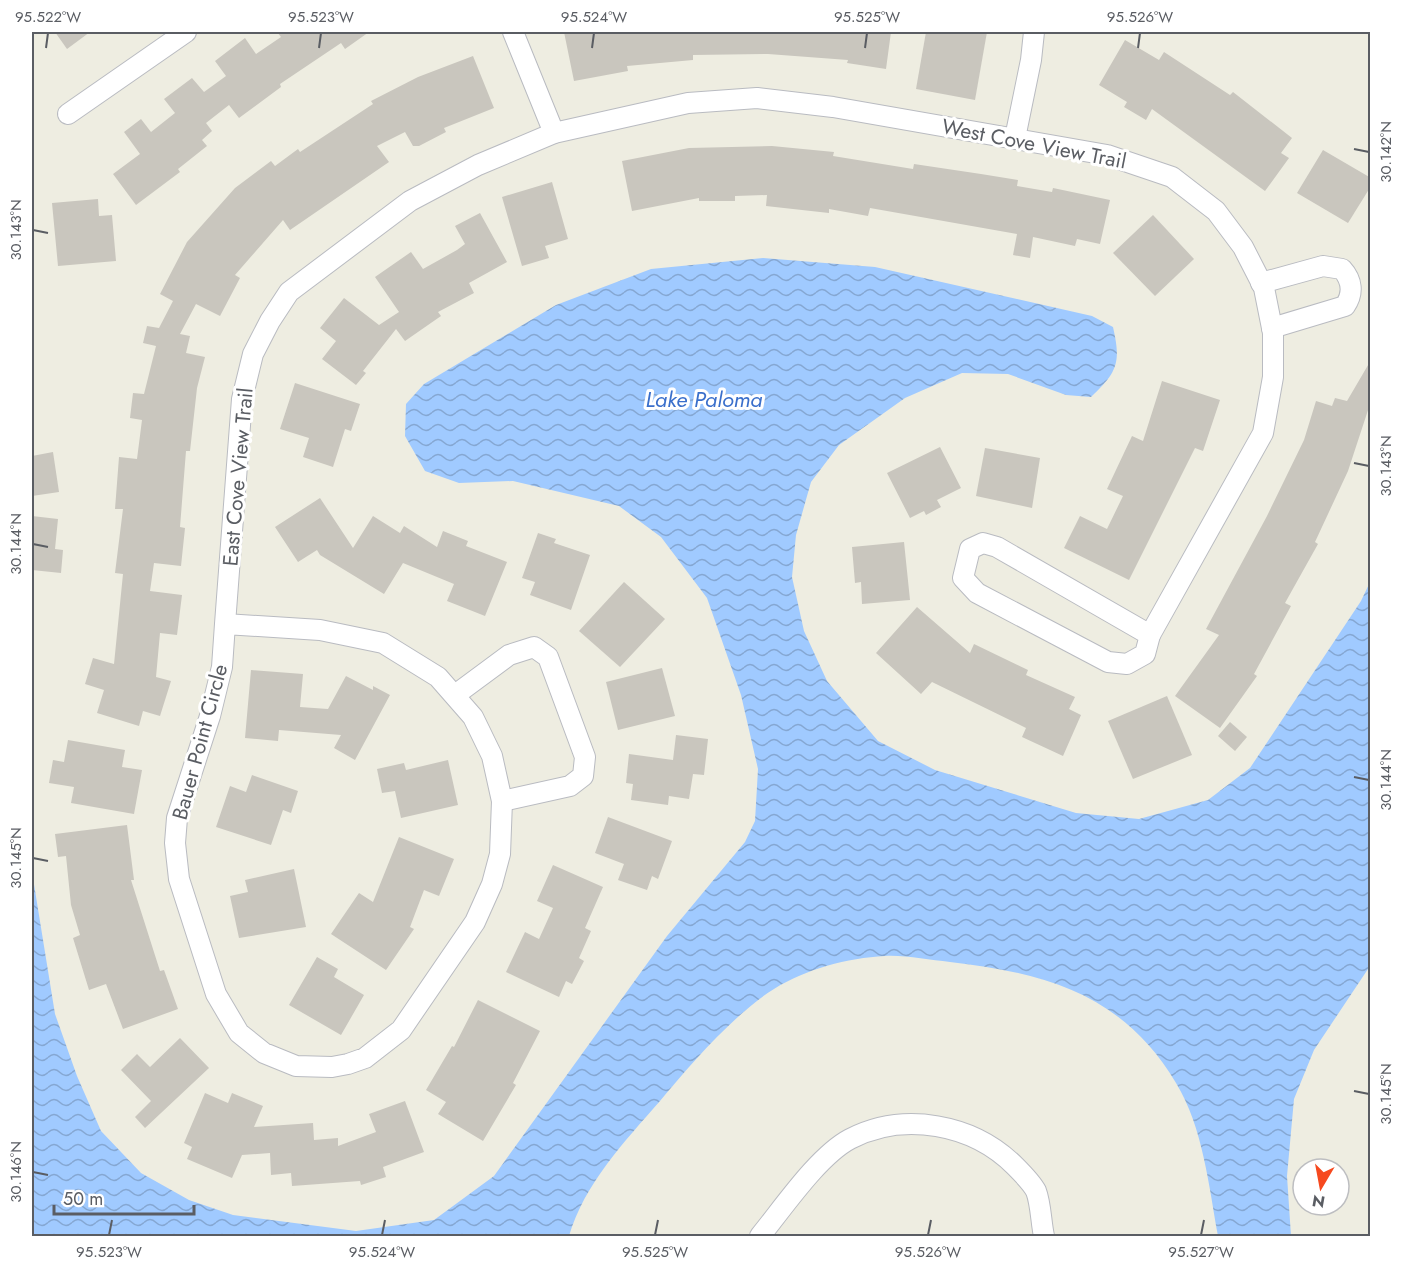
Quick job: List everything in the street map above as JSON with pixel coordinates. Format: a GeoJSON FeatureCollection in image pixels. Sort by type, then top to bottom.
{"type":"FeatureCollection","features":[{"type":"Feature","properties":{"kind":"street"},"geometry":{"type":"LineString","coordinates":[[68,114],[186,32]]}},
{"type":"Feature","properties":{"kind":"street"},"geometry":{"type":"LineString","coordinates":[[513,32],[554,133]]}},
{"type":"Feature","properties":{"kind":"street"},"geometry":{"type":"LineString","coordinates":[[1015,138],[1032,60],[1034,32]]}},
{"type":"Feature","properties":{"kind":"street","name":"West Cove View Trail"},"geometry":{"type":"LineString","coordinates":[[554,133],[688,103],[757,98],[833,107],[1107,155],[1172,177],[1216,211],[1243,247],[1261,283],[1272,328],[1273,377],[1263,433],[1150,635],[1145,654],[1127,664],[1108,662],[977,593],[963,578],[970,549],[983,543],[997,547],[1150,635]]}},
{"type":"Feature","properties":{"kind":"street","name":"East Cove View Trail"},"geometry":{"type":"LineString","coordinates":[[225,624],[242,399],[253,354],[270,321],[289,292],[410,201],[478,165],[554,133]]}},
{"type":"Feature","properties":{"kind":"street"},"geometry":{"type":"LineString","coordinates":[[1261,283],[1323,266],[1342,269],[1351,283],[1349,300],[1345,306],[1272,328]]}},
{"type":"Feature","properties":{"kind":"street","name":"Bauer Point Circle"},"geometry":{"type":"LineString","coordinates":[[225,624],[320,630],[383,643],[438,677],[473,717],[492,756],[502,801],[500,854],[492,884],[475,922],[401,1030],[365,1058],[332,1067],[296,1066],[281,1061],[264,1053],[239,1033],[216,994],[179,879],[175,843],[177,818],[210,716],[222,667],[225,624]]}},
{"type":"Feature","properties":{"kind":"street"},"geometry":{"type":"LineString","coordinates":[[455,695],[509,655],[534,647],[548,657],[585,758],[583,776],[570,786],[502,801]]}},
{"type":"Feature","properties":{"kind":"street"},"geometry":{"type":"LineString","coordinates":[[760,1236],[814,1170],[849,1140],[880,1127],[916,1124],[949,1128],[999,1150],[1036,1191],[1044,1236]]}},
{"type":"Feature","properties":{"kind":"water","name":"Lake Paloma"},"geometry":{"type":"Polygon","coordinates":[[[763,258],[875,267],[1092,316],[1113,327],[1117,349],[1115,366],[1107,380],[1091,397],[1066,395],[1008,374],[962,373],[905,398],[839,445],[811,482],[796,535],[792,577],[804,631],[827,681],[878,741],[935,770],[1076,813],[1139,819],[1208,800],[1250,768],[1361,601],[1370,582],[1370,966],[1314,1050],[1294,1099],[1287,1176],[1291,1236],[1218,1236],[1204,1158],[1185,1100],[1155,1053],[1132,1029],[1107,1009],[1080,994],[1018,973],[893,956],[856,959],[813,970],[786,982],[759,999],[728,1026],[699,1057],[607,1164],[585,1199],[569,1236],[32,1236],[32,872],[55,1014],[77,1076],[101,1131],[141,1173],[189,1200],[233,1215],[356,1231],[434,1220],[494,1176],[667,936],[745,842],[755,821],[758,769],[741,695],[707,598],[661,537],[619,506],[513,481],[459,483],[425,471],[405,436],[406,404],[424,384],[556,305],[651,269],[763,258]]]}},
{"type":"Feature","properties":{"kind":"building"},"geometry":{"type":"Polygon","coordinates":[[[55,32],[90,32],[67,49],[55,32]]]}},
{"type":"Feature","properties":{"kind":"building"},"geometry":{"type":"Polygon","coordinates":[[[277,32],[369,32],[345,49],[341,43],[280,84],[281,87],[239,118],[229,105],[206,123],[212,131],[202,140],[207,146],[178,169],[180,172],[136,205],[113,174],[140,154],[124,132],[141,119],[151,132],[175,113],[164,99],[192,78],[204,92],[226,76],[215,61],[245,38],[256,54],[281,37],[277,32]]]}},
{"type":"Feature","properties":{"kind":"building"},"geometry":{"type":"Polygon","coordinates":[[[564,32],[891,32],[886,69],[847,63],[848,60],[768,54],[693,55],[693,60],[627,66],[628,71],[574,81],[564,32]]]}},
{"type":"Feature","properties":{"kind":"building"},"geometry":{"type":"Polygon","coordinates":[[[926,32],[987,32],[975,100],[916,89],[926,32]]]}},
{"type":"Feature","properties":{"kind":"building"},"geometry":{"type":"Polygon","coordinates":[[[1125,40],[1159,60],[1164,52],[1230,95],[1233,92],[1292,138],[1281,153],[1289,158],[1265,191],[1152,109],[1146,120],[1124,107],[1127,102],[1099,85],[1125,40]]]}},
{"type":"Feature","properties":{"kind":"building"},"geometry":{"type":"Polygon","coordinates":[[[473,56],[494,108],[444,128],[446,132],[419,146],[413,146],[405,132],[377,146],[389,162],[290,230],[283,220],[235,275],[240,278],[220,316],[196,304],[180,334],[190,336],[186,353],[205,357],[197,388],[190,451],[186,451],[180,527],[185,528],[181,566],[154,563],[150,591],[182,595],[177,635],[160,633],[156,677],[171,681],[160,716],[143,711],[139,726],[97,713],[104,690],[85,684],[93,658],[114,664],[123,574],[115,573],[123,509],[115,509],[119,457],[137,459],[142,420],[130,418],[133,393],[144,394],[156,346],[143,343],[147,326],[159,328],[173,301],[160,294],[187,242],[235,188],[271,161],[275,166],[298,149],[300,152],[373,104],[371,101],[418,77],[473,56]]]}},
{"type":"Feature","properties":{"kind":"building"},"geometry":{"type":"Polygon","coordinates":[[[772,146],[834,152],[833,156],[913,169],[914,164],[981,174],[1018,180],[1017,186],[1052,192],[1053,188],[1110,200],[1100,244],[1077,239],[1075,246],[1033,237],[1030,258],[1013,255],[1017,234],[870,208],[868,216],[829,209],[829,213],[766,206],[767,195],[735,196],[735,201],[699,201],[699,198],[632,211],[622,161],[689,148],[772,146]]]}},
{"type":"Feature","properties":{"kind":"building"},"geometry":{"type":"Polygon","coordinates":[[[1323,150],[1371,178],[1371,186],[1348,223],[1297,193],[1323,150]]]}},
{"type":"Feature","properties":{"kind":"building"},"geometry":{"type":"Polygon","coordinates":[[[552,182],[568,239],[545,246],[549,258],[522,266],[502,197],[552,182]]]}},
{"type":"Feature","properties":{"kind":"building"},"geometry":{"type":"Polygon","coordinates":[[[98,199],[99,216],[112,215],[116,261],[58,266],[52,203],[98,199]]]}},
{"type":"Feature","properties":{"kind":"building"},"geometry":{"type":"Polygon","coordinates":[[[480,213],[507,262],[469,283],[474,293],[438,312],[441,316],[405,341],[396,329],[363,371],[366,373],[356,385],[322,359],[336,341],[320,328],[344,298],[379,325],[399,312],[375,277],[411,252],[423,269],[457,250],[465,244],[455,226],[480,213]]]}},
{"type":"Feature","properties":{"kind":"building"},"geometry":{"type":"Polygon","coordinates":[[[1153,215],[1194,259],[1155,296],[1113,253],[1153,215]]]}},
{"type":"Feature","properties":{"kind":"building"},"geometry":{"type":"Polygon","coordinates":[[[1371,360],[1371,401],[1348,471],[1315,542],[1318,544],[1285,603],[1291,606],[1254,674],[1257,676],[1220,728],[1175,696],[1219,635],[1206,629],[1267,516],[1304,440],[1316,401],[1332,406],[1335,398],[1347,401],[1371,360]]]}},
{"type":"Feature","properties":{"kind":"building"},"geometry":{"type":"Polygon","coordinates":[[[1162,381],[1220,400],[1203,451],[1195,448],[1129,580],[1064,548],[1080,516],[1107,529],[1123,496],[1107,489],[1132,436],[1143,441],[1162,381]]]}},
{"type":"Feature","properties":{"kind":"building"},"geometry":{"type":"Polygon","coordinates":[[[295,383],[360,404],[351,431],[345,429],[333,467],[303,457],[309,438],[280,429],[295,383]]]}},
{"type":"Feature","properties":{"kind":"building"},"geometry":{"type":"Polygon","coordinates":[[[940,447],[961,488],[937,500],[941,507],[926,515],[924,511],[910,518],[887,473],[940,447]]]}},
{"type":"Feature","properties":{"kind":"building"},"geometry":{"type":"Polygon","coordinates":[[[985,448],[1040,458],[1032,508],[976,496],[985,448]]]}},
{"type":"Feature","properties":{"kind":"building"},"geometry":{"type":"Polygon","coordinates":[[[53,452],[59,492],[32,496],[32,456],[53,452]]]}},
{"type":"Feature","properties":{"kind":"building"},"geometry":{"type":"Polygon","coordinates":[[[320,498],[353,548],[373,516],[400,533],[404,526],[437,547],[443,531],[468,541],[466,546],[507,562],[485,616],[447,601],[454,584],[403,563],[384,594],[320,555],[317,550],[298,562],[275,527],[320,498]]]}},
{"type":"Feature","properties":{"kind":"building"},"geometry":{"type":"Polygon","coordinates":[[[32,516],[58,519],[55,549],[63,550],[61,573],[32,570],[32,516]]]}},
{"type":"Feature","properties":{"kind":"building"},"geometry":{"type":"Polygon","coordinates":[[[538,533],[556,539],[554,543],[590,555],[571,610],[530,595],[535,582],[522,578],[538,533]]]}},
{"type":"Feature","properties":{"kind":"building"},"geometry":{"type":"Polygon","coordinates":[[[904,542],[910,600],[862,604],[861,582],[855,583],[852,547],[904,542]]]}},
{"type":"Feature","properties":{"kind":"building"},"geometry":{"type":"Polygon","coordinates":[[[624,582],[665,619],[620,667],[579,631],[624,582]]]}},
{"type":"Feature","properties":{"kind":"building"},"geometry":{"type":"Polygon","coordinates":[[[917,607],[970,653],[974,644],[1028,670],[1026,675],[1075,697],[1069,709],[1081,715],[1063,756],[1022,737],[1026,728],[932,682],[921,694],[876,653],[917,607]]]}},
{"type":"Feature","properties":{"kind":"building"},"geometry":{"type":"Polygon","coordinates":[[[662,668],[675,716],[618,730],[606,682],[662,668]]]}},
{"type":"Feature","properties":{"kind":"building"},"geometry":{"type":"Polygon","coordinates":[[[251,670],[303,674],[300,707],[328,709],[346,676],[373,690],[373,686],[390,695],[355,760],[334,748],[341,735],[279,730],[278,741],[245,738],[251,670]]]}},
{"type":"Feature","properties":{"kind":"building"},"geometry":{"type":"Polygon","coordinates":[[[1167,696],[1192,755],[1133,779],[1108,721],[1167,696]]]}},
{"type":"Feature","properties":{"kind":"building"},"geometry":{"type":"Polygon","coordinates":[[[1230,722],[1247,737],[1235,751],[1218,736],[1230,722]]]}},
{"type":"Feature","properties":{"kind":"building"},"geometry":{"type":"Polygon","coordinates":[[[676,735],[708,739],[704,775],[693,774],[689,799],[669,796],[668,805],[631,800],[633,784],[626,783],[629,754],[673,760],[676,735]]]}},
{"type":"Feature","properties":{"kind":"building"},"geometry":{"type":"Polygon","coordinates":[[[68,740],[125,750],[122,767],[142,770],[134,814],[71,803],[74,787],[49,783],[53,760],[64,762],[68,740]]]}},
{"type":"Feature","properties":{"kind":"building"},"geometry":{"type":"Polygon","coordinates":[[[448,760],[458,805],[401,818],[395,791],[382,793],[377,769],[404,763],[406,770],[448,760]]]}},
{"type":"Feature","properties":{"kind":"building"},"geometry":{"type":"Polygon","coordinates":[[[252,775],[298,791],[291,813],[283,810],[271,845],[216,827],[230,786],[246,792],[252,775]]]}},
{"type":"Feature","properties":{"kind":"building"},"geometry":{"type":"Polygon","coordinates":[[[608,817],[672,841],[658,879],[652,876],[647,890],[618,880],[624,864],[595,853],[608,817]]]}},
{"type":"Feature","properties":{"kind":"building"},"geometry":{"type":"Polygon","coordinates":[[[127,825],[134,880],[131,880],[160,971],[164,970],[178,1009],[123,1029],[106,984],[89,990],[73,938],[80,935],[71,905],[66,856],[58,857],[55,834],[127,825]]]}},
{"type":"Feature","properties":{"kind":"building"},"geometry":{"type":"Polygon","coordinates":[[[399,837],[454,859],[439,896],[424,890],[410,927],[414,929],[386,970],[331,934],[359,893],[373,902],[399,837]]]}},
{"type":"Feature","properties":{"kind":"building"},"geometry":{"type":"Polygon","coordinates":[[[553,865],[603,887],[585,928],[591,931],[579,958],[584,961],[572,984],[566,981],[559,997],[506,972],[525,932],[539,939],[553,908],[537,901],[553,865]]]}},
{"type":"Feature","properties":{"kind":"building"},"geometry":{"type":"Polygon","coordinates":[[[294,869],[306,927],[239,938],[230,896],[248,892],[245,880],[294,869]]]}},
{"type":"Feature","properties":{"kind":"building"},"geometry":{"type":"Polygon","coordinates":[[[317,957],[338,969],[334,977],[364,995],[341,1035],[289,1005],[317,957]]]}},
{"type":"Feature","properties":{"kind":"building"},"geometry":{"type":"Polygon","coordinates":[[[478,1000],[540,1031],[513,1083],[516,1085],[483,1141],[438,1114],[446,1102],[426,1090],[452,1046],[454,1047],[478,1000]]]}},
{"type":"Feature","properties":{"kind":"building"},"geometry":{"type":"Polygon","coordinates":[[[180,1038],[209,1068],[145,1128],[135,1117],[151,1101],[121,1070],[137,1054],[150,1067],[180,1038]]]}},
{"type":"Feature","properties":{"kind":"building"},"geometry":{"type":"Polygon","coordinates":[[[205,1093],[228,1103],[232,1093],[263,1106],[254,1127],[313,1123],[314,1140],[338,1138],[338,1146],[376,1132],[369,1114],[405,1101],[424,1152],[383,1167],[386,1177],[361,1185],[360,1181],[292,1186],[291,1173],[271,1175],[270,1153],[242,1155],[232,1178],[187,1159],[192,1147],[184,1143],[205,1093]]]}}]}
